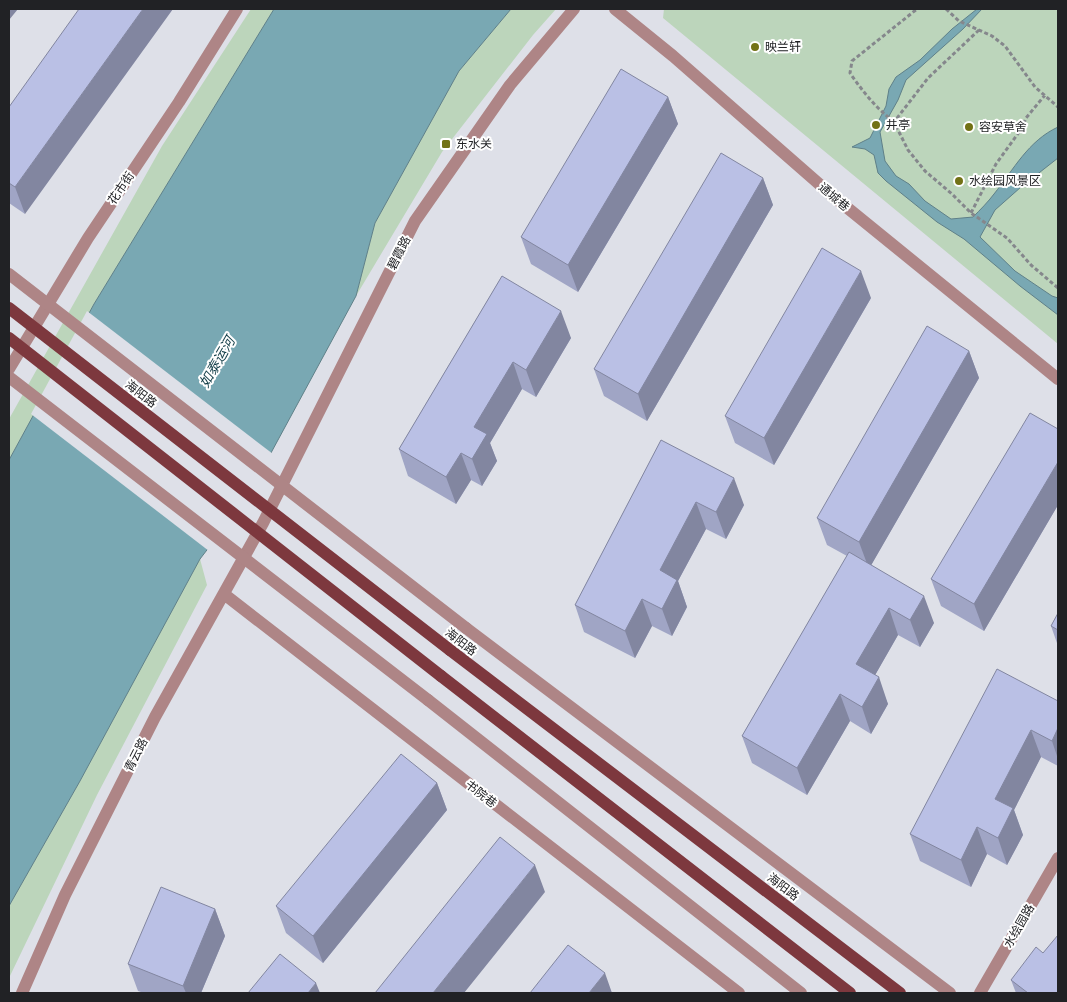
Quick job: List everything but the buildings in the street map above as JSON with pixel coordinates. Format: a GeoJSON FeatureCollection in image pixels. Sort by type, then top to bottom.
{"type":"FeatureCollection","features":[{"type":"Feature","properties":{"kind":"main road","name":"海阳路"},"geometry":{"type":"LineString","coordinates":[[9,308],[450,650],[900,993]]}},
{"type":"Feature","properties":{"kind":"main road"},"geometry":{"type":"LineString","coordinates":[[9,338],[850,993]]}},
{"type":"Feature","properties":{"kind":"street","name":"花市街"},"geometry":{"type":"LineString","coordinates":[[9,369],[88,238],[179,102],[237,9]]}},
{"type":"Feature","properties":{"kind":"street","name":"碧霞路"},"geometry":{"type":"LineString","coordinates":[[263,523],[415,221],[510,85],[574,9]]}},
{"type":"Feature","properties":{"kind":"street","name":"通城巷"},"geometry":{"type":"LineString","coordinates":[[615,9],[673,56],[834,197],[1058,378]]}},
{"type":"Feature","properties":{"kind":"street"},"geometry":{"type":"LineString","coordinates":[[9,274],[466,628],[950,993]]}},
{"type":"Feature","properties":{"kind":"street"},"geometry":{"type":"LineString","coordinates":[[9,376],[428,700],[801,993]]}},
{"type":"Feature","properties":{"kind":"street","name":"青云路"},"geometry":{"type":"LineString","coordinates":[[22,993],[69,887],[156,717],[263,523]]}},
{"type":"Feature","properties":{"kind":"street","name":"书院巷"},"geometry":{"type":"LineString","coordinates":[[224,594],[739,993]]}},
{"type":"Feature","properties":{"kind":"street","name":"水绘园路"},"geometry":{"type":"LineString","coordinates":[[980,993],[1058,858]]}},
{"type":"Feature","properties":{"kind":"path"},"geometry":{"type":"LineString","coordinates":[[916,9],[852,60],[850,73],[879,110],[894,122],[908,150],[925,171],[971,212],[1007,238],[1031,265],[1058,288]]}},
{"type":"Feature","properties":{"kind":"path"},"geometry":{"type":"LineString","coordinates":[[946,9],[959,21],[992,36],[1005,46],[1034,87],[1058,107]]}},
{"type":"Feature","properties":{"kind":"path"},"geometry":{"type":"LineString","coordinates":[[894,122],[928,78],[979,30]]}},
{"type":"Feature","properties":{"kind":"path"},"geometry":{"type":"LineString","coordinates":[[971,212],[996,164],[1022,128],[1026,118],[1045,95]]}},
{"type":"Feature","properties":{"kind":"green space"},"geometry":{"type":"Polygon","coordinates":[[[251,9],[274,9],[94,304],[9,460],[9,419],[162,146],[251,9]]]}},
{"type":"Feature","properties":{"kind":"green space"},"geometry":{"type":"Polygon","coordinates":[[[511,9],[556,9],[533,35],[442,152],[356,296],[375,223],[459,71],[511,9]]]}},
{"type":"Feature","properties":{"kind":"green space","name":"水绘园风景区"},"geometry":{"type":"Polygon","coordinates":[[[664,9],[1058,9],[1058,344],[663,18],[664,9]]]}},
{"type":"Feature","properties":{"kind":"green space"},"geometry":{"type":"Polygon","coordinates":[[[200,559],[207,585],[97,795],[9,978],[9,906],[80,781],[200,559]]]}},
{"type":"Feature","properties":{"kind":"water","name":"如泰运河"},"geometry":{"type":"Polygon","coordinates":[[[274,9],[511,9],[459,71],[375,223],[356,296],[246,499],[200,559],[80,781],[9,906],[9,460],[94,304],[274,9]]]}},
{"type":"Feature","properties":{"kind":"water"},"geometry":{"type":"Polygon","coordinates":[[[977,9],[982,9],[963,29],[906,80],[898,100],[880,132],[885,161],[896,176],[909,184],[925,201],[951,219],[973,217],[992,197],[1030,148],[1047,133],[1058,127],[1058,158],[995,210],[980,237],[1015,271],[1058,298],[1058,315],[964,239],[937,222],[886,181],[878,173],[874,155],[865,149],[852,147],[870,138],[886,106],[889,89],[896,77],[920,60],[952,29],[977,9]]]}},
{"type":"Feature","properties":{"kind":"pier"},"geometry":{"type":"Polygon","coordinates":[[[87,311],[273,454],[248,500],[209,551],[31,414],[87,311]]]}},
{"type":"Feature","properties":{"kind":"place","name":"映兰轩"},"geometry":{"type":"Point","coordinates":[755,47]}},
{"type":"Feature","properties":{"kind":"place","name":"井亭"},"geometry":{"type":"Point","coordinates":[876,125]}},
{"type":"Feature","properties":{"kind":"place","name":"容安草舍"},"geometry":{"type":"Point","coordinates":[969,127]}},
{"type":"Feature","properties":{"kind":"place","name":"东水关"},"geometry":{"type":"Point","coordinates":[446,144]}},
{"type":"Feature","properties":{"kind":"place","name":"水绘园风景区"},"geometry":{"type":"Point","coordinates":[959,181]}}]}
